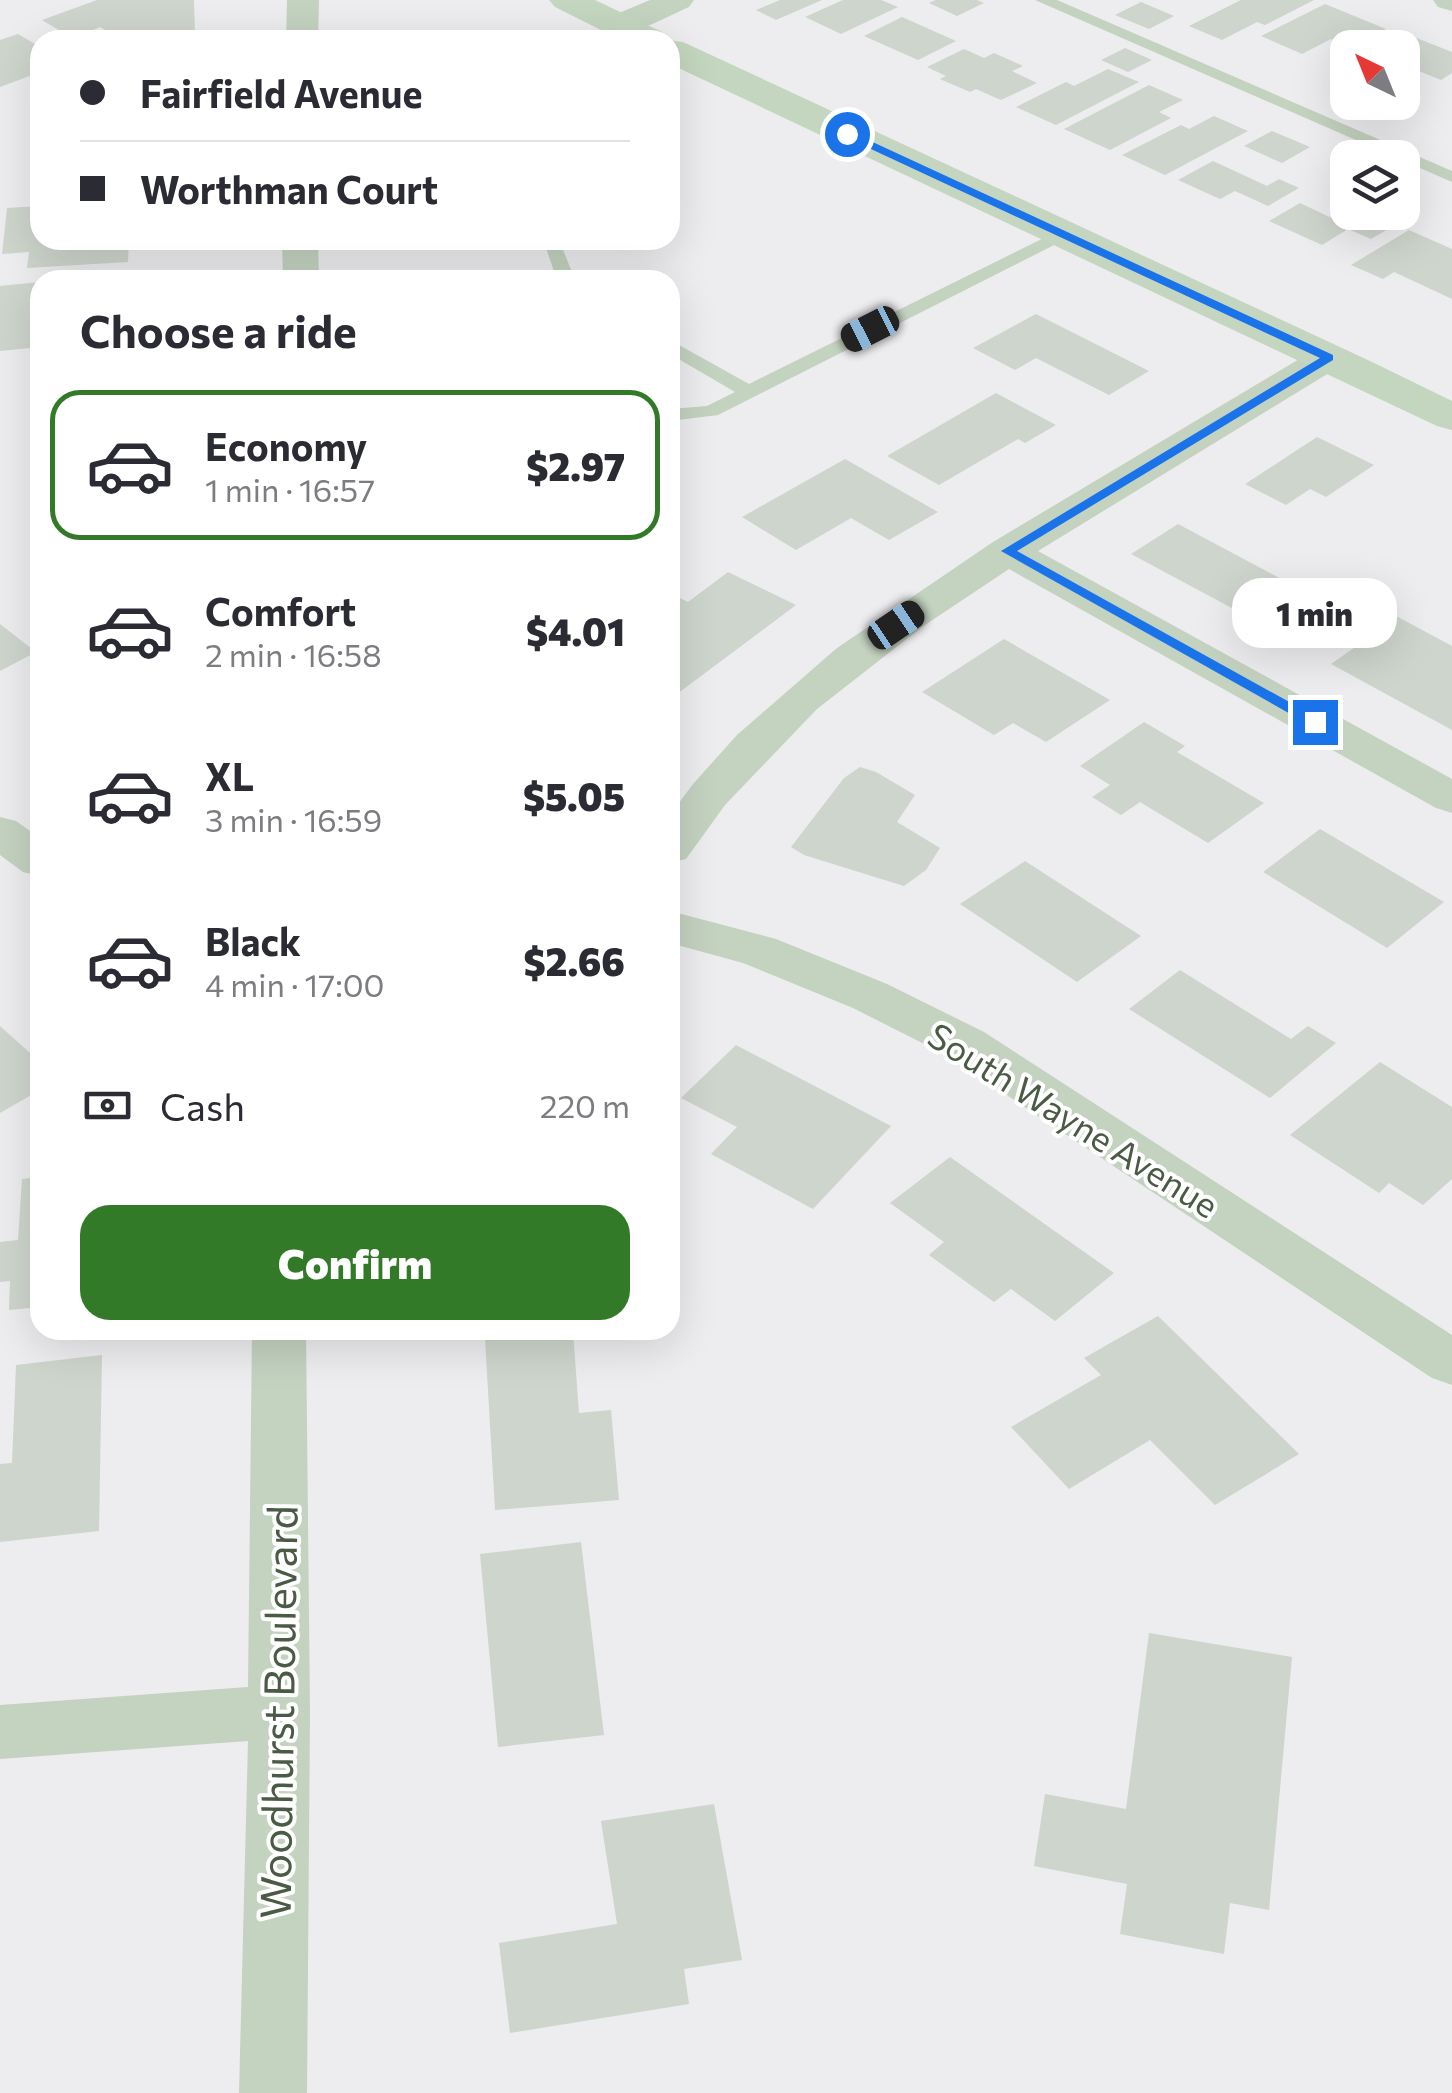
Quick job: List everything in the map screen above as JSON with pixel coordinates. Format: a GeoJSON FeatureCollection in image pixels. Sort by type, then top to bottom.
{"type":"FeatureCollection","features":[{"type":"Feature","properties":{"kind":"main road"},"geometry":{"type":"LineString","coordinates":[[566,0],[628,30]]}},
{"type":"Feature","properties":{"kind":"main road"},"geometry":{"type":"LineString","coordinates":[[680,55],[1060,235],[1197,294],[1452,417]]}},
{"type":"Feature","properties":{"kind":"street"},"geometry":{"type":"LineString","coordinates":[[302,0],[302,30]]}},
{"type":"Feature","properties":{"kind":"street"},"geometry":{"type":"LineString","coordinates":[[638,30],[678,0]]}},
{"type":"Feature","properties":{"kind":"street"},"geometry":{"type":"LineString","coordinates":[[680,832],[697,806],[793,703],[896,625],[1008,551],[1329,357]]}},
{"type":"Feature","properties":{"kind":"street"},"geometry":{"type":"LineString","coordinates":[[1008,551],[1452,798]]}},
{"type":"Feature","properties":{"kind":"street"},"geometry":{"type":"LineString","coordinates":[[0,832],[30,854]]}},
{"type":"Feature","properties":{"kind":"street","name":"South Wayne Avenue"},"geometry":{"type":"LineString","coordinates":[[680,930],[775,957],[870,996],[966,1044],[1452,1363]]}},
{"type":"Feature","properties":{"kind":"street","name":"Woodhurst Boulevard"},"geometry":{"type":"LineString","coordinates":[[273,2093],[280,1340]]}},
{"type":"Feature","properties":{"kind":"street"},"geometry":{"type":"LineString","coordinates":[[0,1732],[279,1712]]}},
{"type":"Feature","properties":{"kind":"lane"},"geometry":{"type":"LineString","coordinates":[[1043,0],[1452,177]]}},
{"type":"Feature","properties":{"kind":"lane"},"geometry":{"type":"LineString","coordinates":[[680,413],[711,411],[1060,235]]}},
{"type":"Feature","properties":{"kind":"lane"},"geometry":{"type":"LineString","coordinates":[[680,352],[749,392]]}},
{"type":"Feature","properties":{"kind":"building"},"geometry":{"type":"Polygon","coordinates":[[[97,0],[194,0],[195,30],[59,30],[42,20],[97,0]]]}},
{"type":"Feature","properties":{"kind":"building"},"geometry":{"type":"Polygon","coordinates":[[[780,0],[822,0],[776,20],[756,10],[780,0]]]}},
{"type":"Feature","properties":{"kind":"building"},"geometry":{"type":"Polygon","coordinates":[[[843,0],[881,0],[898,7],[841,34],[805,17],[843,0]]]}},
{"type":"Feature","properties":{"kind":"building"},"geometry":{"type":"Polygon","coordinates":[[[1241,0],[1314,0],[1265,25],[1257,22],[1222,40],[1189,26],[1241,0]]]}},
{"type":"Feature","properties":{"kind":"building"},"geometry":{"type":"Polygon","coordinates":[[[1141,2],[1174,16],[1149,29],[1115,15],[1141,2]]]}},
{"type":"Feature","properties":{"kind":"building"},"geometry":{"type":"Polygon","coordinates":[[[929,3],[984,3],[957,16],[929,3]]]}},
{"type":"Feature","properties":{"kind":"building"},"geometry":{"type":"Polygon","coordinates":[[[1325,4],[1386,29],[1330,30],[1330,40],[1302,54],[1261,36],[1325,4]]]}},
{"type":"Feature","properties":{"kind":"building"},"geometry":{"type":"Polygon","coordinates":[[[902,17],[956,41],[918,60],[864,36],[902,17]]]}},
{"type":"Feature","properties":{"kind":"building"},"geometry":{"type":"Polygon","coordinates":[[[18,34],[30,41],[30,76],[0,87],[0,40],[18,34]]]}},
{"type":"Feature","properties":{"kind":"building"},"geometry":{"type":"Polygon","coordinates":[[[1420,39],[1452,52],[1452,73],[1441,80],[1420,71],[1420,39]]]}},
{"type":"Feature","properties":{"kind":"building"},"geometry":{"type":"Polygon","coordinates":[[[1125,48],[1152,60],[1128,72],[1101,60],[1125,48]]]}},
{"type":"Feature","properties":{"kind":"building"},"geometry":{"type":"Polygon","coordinates":[[[964,49],[984,58],[994,53],[1023,66],[1012,71],[1037,83],[1001,100],[940,79],[946,76],[927,67],[964,49]]]}},
{"type":"Feature","properties":{"kind":"building"},"geometry":{"type":"Polygon","coordinates":[[[1108,69],[1139,82],[1056,125],[1016,107],[1066,82],[1074,86],[1108,69]]]}},
{"type":"Feature","properties":{"kind":"building"},"geometry":{"type":"Polygon","coordinates":[[[1149,85],[1183,100],[1159,112],[1171,118],[1110,150],[1064,129],[1149,85]]]}},
{"type":"Feature","properties":{"kind":"building"},"geometry":{"type":"Polygon","coordinates":[[[1214,116],[1248,131],[1165,175],[1122,155],[1181,125],[1189,129],[1214,116]]]}},
{"type":"Feature","properties":{"kind":"building"},"geometry":{"type":"Polygon","coordinates":[[[1272,131],[1310,147],[1282,163],[1244,146],[1272,131]]]}},
{"type":"Feature","properties":{"kind":"building"},"geometry":{"type":"Polygon","coordinates":[[[1213,161],[1267,186],[1279,179],[1299,188],[1268,206],[1235,191],[1220,199],[1178,180],[1213,161]]]}},
{"type":"Feature","properties":{"kind":"building"},"geometry":{"type":"Polygon","coordinates":[[[1300,203],[1330,217],[1330,230],[1346,230],[1322,245],[1269,221],[1300,203]]]}},
{"type":"Feature","properties":{"kind":"building"},"geometry":{"type":"Polygon","coordinates":[[[30,207],[30,250],[129,250],[128,262],[27,268],[29,252],[2,254],[7,208],[30,207]]]}},
{"type":"Feature","properties":{"kind":"building"},"geometry":{"type":"Polygon","coordinates":[[[1350,230],[1386,230],[1371,239],[1350,230]]]}},
{"type":"Feature","properties":{"kind":"building"},"geometry":{"type":"Polygon","coordinates":[[[1409,230],[1452,249],[1452,299],[1394,272],[1383,279],[1351,265],[1409,230]]]}},
{"type":"Feature","properties":{"kind":"building"},"geometry":{"type":"Polygon","coordinates":[[[30,283],[30,348],[0,351],[0,286],[30,283]]]}},
{"type":"Feature","properties":{"kind":"building"},"geometry":{"type":"Polygon","coordinates":[[[1036,314],[1149,371],[1109,395],[1036,358],[1015,370],[973,348],[1036,314]]]}},
{"type":"Feature","properties":{"kind":"building"},"geometry":{"type":"Polygon","coordinates":[[[996,393],[1056,425],[1025,443],[1018,439],[939,485],[887,456],[996,393]]]}},
{"type":"Feature","properties":{"kind":"building"},"geometry":{"type":"Polygon","coordinates":[[[1317,437],[1374,465],[1326,497],[1310,489],[1286,505],[1245,484],[1317,437]]]}},
{"type":"Feature","properties":{"kind":"building"},"geometry":{"type":"Polygon","coordinates":[[[845,459],[938,512],[889,540],[851,518],[796,550],[742,517],[845,459]]]}},
{"type":"Feature","properties":{"kind":"building"},"geometry":{"type":"Polygon","coordinates":[[[1178,524],[1304,591],[1258,622],[1131,554],[1178,524]]]}},
{"type":"Feature","properties":{"kind":"building"},"geometry":{"type":"Polygon","coordinates":[[[728,572],[796,605],[680,692],[680,598],[688,602],[728,572]]]}},
{"type":"Feature","properties":{"kind":"building"},"geometry":{"type":"Polygon","coordinates":[[[1398,617],[1452,646],[1452,730],[1331,664],[1398,617]]]}},
{"type":"Feature","properties":{"kind":"building"},"geometry":{"type":"Polygon","coordinates":[[[0,624],[30,647],[30,655],[0,671],[0,624]]]}},
{"type":"Feature","properties":{"kind":"building"},"geometry":{"type":"Polygon","coordinates":[[[1004,639],[1110,700],[1046,742],[1013,723],[994,735],[922,692],[1004,639]]]}},
{"type":"Feature","properties":{"kind":"building"},"geometry":{"type":"Polygon","coordinates":[[[1144,722],[1185,746],[1177,752],[1264,803],[1208,843],[1140,802],[1121,815],[1092,797],[1110,785],[1080,766],[1144,722]]]}},
{"type":"Feature","properties":{"kind":"building"},"geometry":{"type":"Polygon","coordinates":[[[860,767],[915,795],[897,822],[940,848],[926,870],[904,886],[804,855],[791,847],[844,778],[860,767]]]}},
{"type":"Feature","properties":{"kind":"building"},"geometry":{"type":"Polygon","coordinates":[[[1320,829],[1444,902],[1387,948],[1263,872],[1320,829]]]}},
{"type":"Feature","properties":{"kind":"building"},"geometry":{"type":"Polygon","coordinates":[[[1025,861],[1141,936],[1077,982],[960,904],[1025,861]]]}},
{"type":"Feature","properties":{"kind":"building"},"geometry":{"type":"Polygon","coordinates":[[[1180,970],[1291,1039],[1308,1026],[1336,1043],[1270,1098],[1129,1009],[1180,970]]]}},
{"type":"Feature","properties":{"kind":"building"},"geometry":{"type":"Polygon","coordinates":[[[0,1026],[30,1053],[30,1096],[0,1113],[0,1026]]]}},
{"type":"Feature","properties":{"kind":"building"},"geometry":{"type":"Polygon","coordinates":[[[736,1045],[891,1126],[813,1209],[711,1154],[737,1127],[681,1098],[736,1045]]]}},
{"type":"Feature","properties":{"kind":"building"},"geometry":{"type":"Polygon","coordinates":[[[1380,1062],[1452,1107],[1452,1179],[1423,1205],[1389,1183],[1379,1193],[1290,1135],[1380,1062]]]}},
{"type":"Feature","properties":{"kind":"building"},"geometry":{"type":"Polygon","coordinates":[[[950,1157],[1114,1273],[1055,1321],[1011,1289],[994,1302],[929,1255],[944,1242],[890,1203],[950,1157]]]}},
{"type":"Feature","properties":{"kind":"building"},"geometry":{"type":"Polygon","coordinates":[[[30,1178],[30,1308],[9,1310],[10,1281],[0,1282],[0,1242],[18,1240],[22,1179],[30,1178]]]}},
{"type":"Feature","properties":{"kind":"building"},"geometry":{"type":"Polygon","coordinates":[[[1158,1316],[1299,1454],[1215,1505],[1150,1440],[1069,1489],[1011,1427],[1101,1375],[1084,1358],[1158,1316]]]}},
{"type":"Feature","properties":{"kind":"building"},"geometry":{"type":"Polygon","coordinates":[[[485,1340],[574,1340],[579,1413],[611,1410],[619,1500],[495,1510],[485,1340]]]}},
{"type":"Feature","properties":{"kind":"building"},"geometry":{"type":"Polygon","coordinates":[[[102,1355],[99,1531],[0,1542],[0,1464],[12,1463],[16,1365],[102,1355]]]}},
{"type":"Feature","properties":{"kind":"building"},"geometry":{"type":"Polygon","coordinates":[[[581,1542],[604,1735],[498,1747],[480,1554],[581,1542]]]}},
{"type":"Feature","properties":{"kind":"building"},"geometry":{"type":"Polygon","coordinates":[[[1149,1633],[1292,1657],[1269,1910],[1230,1903],[1224,1954],[1120,1934],[1127,1884],[1034,1866],[1045,1794],[1126,1809],[1149,1633]]]}},
{"type":"Feature","properties":{"kind":"building"},"geometry":{"type":"Polygon","coordinates":[[[714,1804],[742,1960],[684,1969],[689,2004],[510,2033],[499,1943],[617,1924],[601,1821],[714,1804]]]}},
{"type":"Feature","properties":{"kind":"route"},"geometry":{"type":"LineString","coordinates":[[847,134],[1329,357],[1008,551],[1315,722]]}}]}
